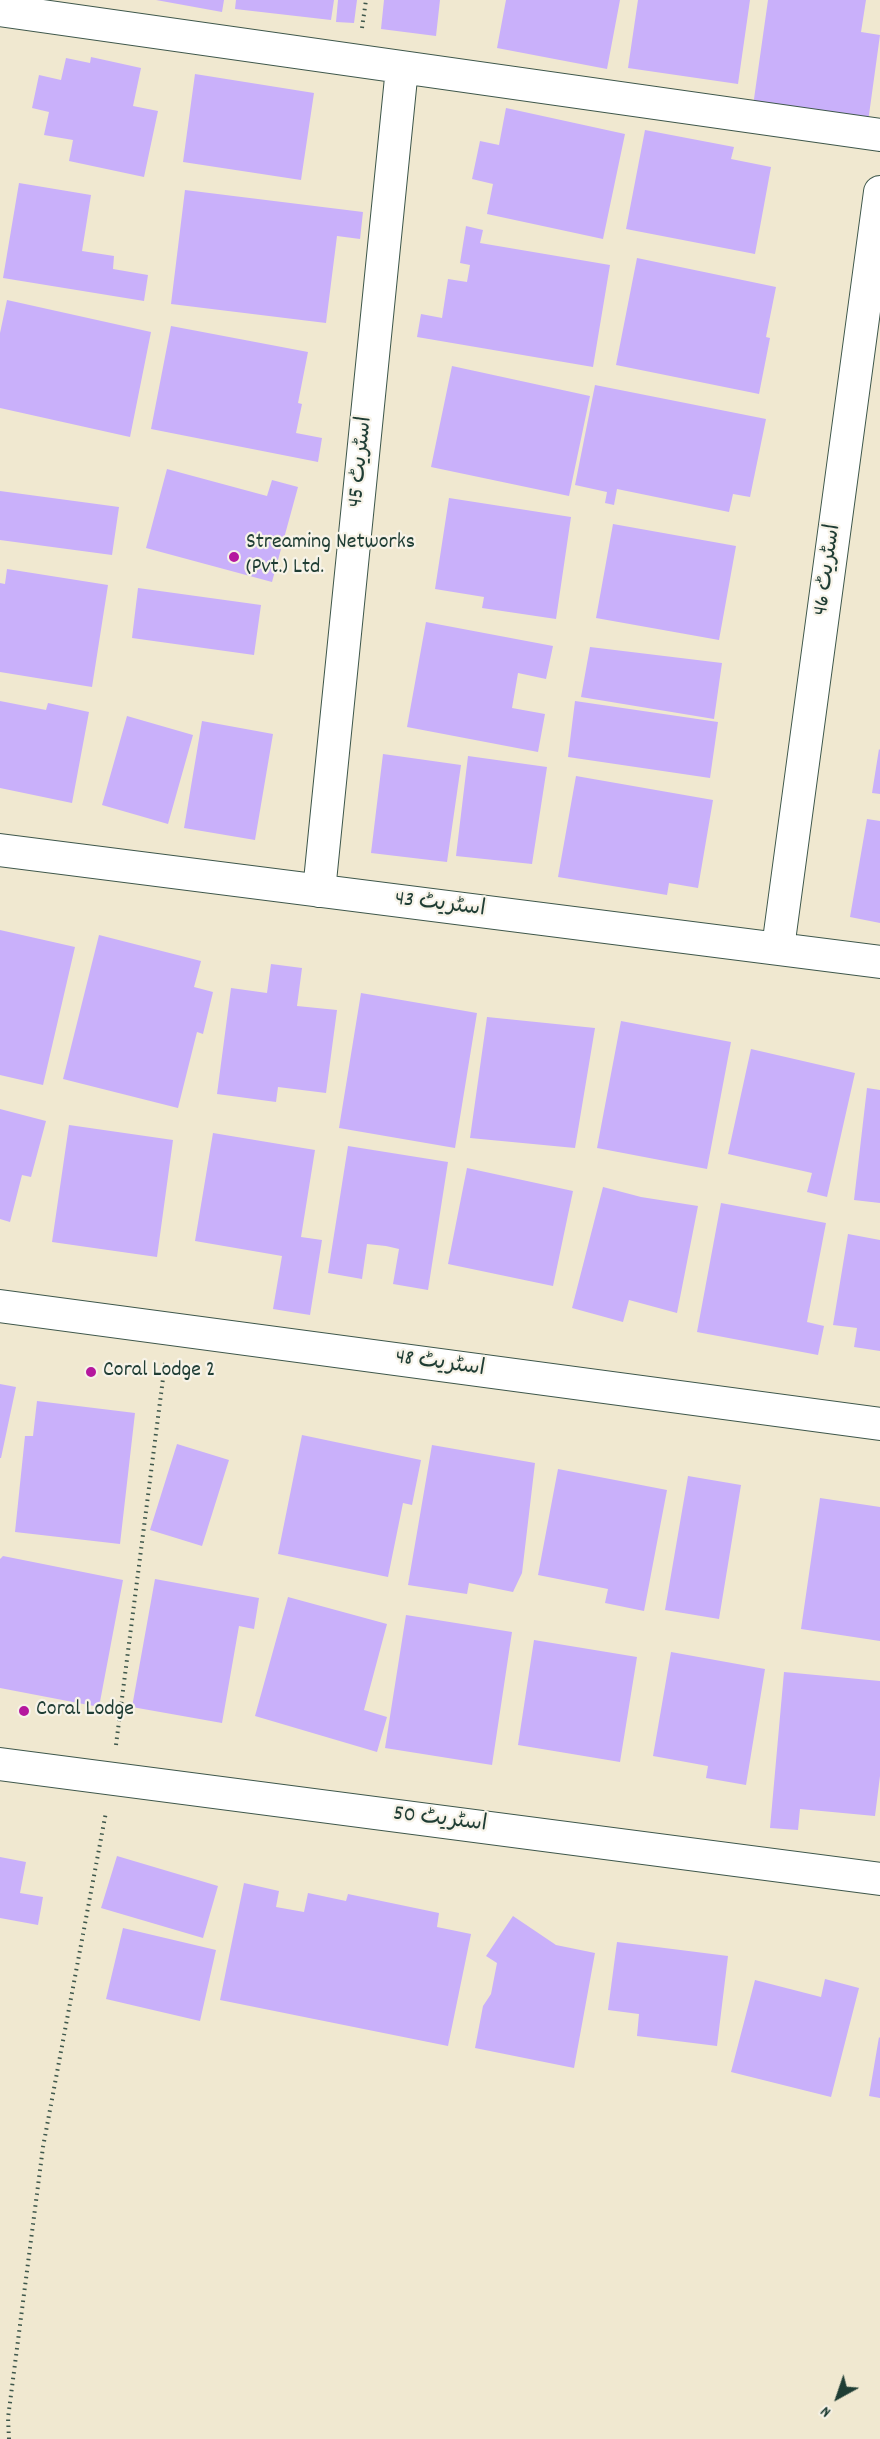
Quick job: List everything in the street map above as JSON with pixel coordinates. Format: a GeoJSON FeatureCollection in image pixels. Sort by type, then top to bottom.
{"type":"FeatureCollection","features":[{"type":"Feature","properties":{"kind":"street"},"geometry":{"type":"LineString","coordinates":[[0,10],[880,135]]}},
{"type":"Feature","properties":{"kind":"street","name":"اسٹریٹ 45"},"geometry":{"type":"LineString","coordinates":[[319,891],[402,68]]}},
{"type":"Feature","properties":{"kind":"street","name":"اسٹریٹ 46"},"geometry":{"type":"LineString","coordinates":[[778,948],[880,192]]}},
{"type":"Feature","properties":{"kind":"street","name":"اسٹریٹ 43"},"geometry":{"type":"LineString","coordinates":[[0,850],[880,962]]}},
{"type":"Feature","properties":{"kind":"street","name":"اسٹریٹ 48"},"geometry":{"type":"LineString","coordinates":[[0,1306],[880,1424]]}},
{"type":"Feature","properties":{"kind":"street","name":"اسٹریٹ 50"},"geometry":{"type":"LineString","coordinates":[[0,1764],[880,1879]]}},
{"type":"Feature","properties":{"kind":"path"},"geometry":{"type":"LineString","coordinates":[[9,2439],[8,2418],[43,2147],[112,1779],[170,1329]]}},
{"type":"Feature","properties":{"kind":"building"},"geometry":{"type":"Polygon","coordinates":[[[156,0],[224,0],[222,12],[156,0]]]}},
{"type":"Feature","properties":{"kind":"building"},"geometry":{"type":"Polygon","coordinates":[[[236,0],[334,0],[331,20],[235,9],[236,0]]]}},
{"type":"Feature","properties":{"kind":"building"},"geometry":{"type":"Polygon","coordinates":[[[338,0],[357,0],[354,23],[336,22],[338,0]]]}},
{"type":"Feature","properties":{"kind":"building"},"geometry":{"type":"Polygon","coordinates":[[[384,0],[440,0],[436,36],[381,29],[384,0]]]}},
{"type":"Feature","properties":{"kind":"building"},"geometry":{"type":"Polygon","coordinates":[[[506,0],[620,0],[607,69],[497,48],[506,0]]]}},
{"type":"Feature","properties":{"kind":"building"},"geometry":{"type":"Polygon","coordinates":[[[638,0],[750,0],[738,84],[628,68],[638,0]]]}},
{"type":"Feature","properties":{"kind":"building"},"geometry":{"type":"Polygon","coordinates":[[[768,0],[866,0],[861,32],[880,35],[868,122],[753,106],[768,0]]]}},
{"type":"Feature","properties":{"kind":"building"},"geometry":{"type":"Polygon","coordinates":[[[91,57],[141,68],[133,106],[158,111],[144,177],[69,161],[73,140],[44,135],[49,112],[32,108],[39,75],[61,80],[66,58],[90,63],[91,57]]]}},
{"type":"Feature","properties":{"kind":"building"},"geometry":{"type":"Polygon","coordinates":[[[195,74],[314,93],[301,180],[183,162],[195,74]]]}},
{"type":"Feature","properties":{"kind":"building"},"geometry":{"type":"Polygon","coordinates":[[[506,108],[625,134],[603,239],[487,214],[493,184],[472,179],[480,141],[499,145],[506,108]]]}},
{"type":"Feature","properties":{"kind":"building"},"geometry":{"type":"Polygon","coordinates":[[[645,130],[734,147],[731,159],[771,167],[755,254],[626,229],[645,130]]]}},
{"type":"Feature","properties":{"kind":"building"},"geometry":{"type":"Polygon","coordinates":[[[19,183],[91,195],[82,251],[114,256],[113,269],[148,275],[144,301],[3,278],[19,183]]]}},
{"type":"Feature","properties":{"kind":"building"},"geometry":{"type":"Polygon","coordinates":[[[185,190],[363,212],[360,239],[337,236],[326,323],[171,304],[185,190]]]}},
{"type":"Feature","properties":{"kind":"building"},"geometry":{"type":"Polygon","coordinates":[[[466,226],[483,230],[480,243],[610,265],[593,367],[417,337],[421,314],[442,318],[448,279],[467,282],[470,265],[460,263],[466,226]]]}},
{"type":"Feature","properties":{"kind":"building"},"geometry":{"type":"Polygon","coordinates":[[[637,258],[776,287],[766,337],[770,338],[759,394],[616,365],[637,258]]]}},
{"type":"Feature","properties":{"kind":"building"},"geometry":{"type":"Polygon","coordinates":[[[7,300],[151,332],[130,437],[0,408],[0,333],[7,300]]]}},
{"type":"Feature","properties":{"kind":"building"},"geometry":{"type":"Polygon","coordinates":[[[171,326],[308,352],[298,403],[302,404],[296,433],[322,438],[318,462],[151,429],[171,326]]]}},
{"type":"Feature","properties":{"kind":"building"},"geometry":{"type":"Polygon","coordinates":[[[452,366],[590,396],[569,496],[431,467],[452,366]]]}},
{"type":"Feature","properties":{"kind":"building"},"geometry":{"type":"Polygon","coordinates":[[[595,385],[766,419],[750,497],[733,494],[729,512],[617,489],[614,505],[605,503],[607,492],[575,485],[595,385]]]}},
{"type":"Feature","properties":{"kind":"building"},"geometry":{"type":"Polygon","coordinates":[[[167,469],[267,496],[272,480],[298,487],[272,582],[146,548],[167,469]]]}},
{"type":"Feature","properties":{"kind":"building"},"geometry":{"type":"Polygon","coordinates":[[[0,491],[119,507],[112,555],[0,540],[0,491]]]}},
{"type":"Feature","properties":{"kind":"building"},"geometry":{"type":"Polygon","coordinates":[[[449,498],[571,517],[556,619],[482,608],[484,597],[435,589],[449,498]]]}},
{"type":"Feature","properties":{"kind":"building"},"geometry":{"type":"Polygon","coordinates":[[[613,524],[736,546],[719,640],[596,618],[613,524]]]}},
{"type":"Feature","properties":{"kind":"building"},"geometry":{"type":"Polygon","coordinates":[[[7,569],[108,585],[92,687],[0,672],[0,583],[5,584],[7,569]]]}},
{"type":"Feature","properties":{"kind":"building"},"geometry":{"type":"Polygon","coordinates":[[[138,588],[261,605],[254,655],[132,638],[138,588]]]}},
{"type":"Feature","properties":{"kind":"building"},"geometry":{"type":"Polygon","coordinates":[[[426,622],[553,646],[546,679],[518,673],[512,708],[545,714],[538,752],[407,727],[426,622]]]}},
{"type":"Feature","properties":{"kind":"building"},"geometry":{"type":"Polygon","coordinates":[[[590,647],[722,663],[714,719],[581,697],[590,647]]]}},
{"type":"Feature","properties":{"kind":"building"},"geometry":{"type":"Polygon","coordinates":[[[0,701],[46,710],[48,703],[89,712],[72,803],[0,788],[0,701]]]}},
{"type":"Feature","properties":{"kind":"building"},"geometry":{"type":"Polygon","coordinates":[[[575,701],[718,722],[710,778],[568,757],[575,701]]]}},
{"type":"Feature","properties":{"kind":"building"},"geometry":{"type":"Polygon","coordinates":[[[127,716],[193,735],[168,824],[102,805],[127,716]]]}},
{"type":"Feature","properties":{"kind":"building"},"geometry":{"type":"Polygon","coordinates":[[[202,721],[273,734],[255,840],[184,828],[202,721]]]}},
{"type":"Feature","properties":{"kind":"building"},"geometry":{"type":"Polygon","coordinates":[[[880,750],[880,794],[872,793],[880,750]]]}},
{"type":"Feature","properties":{"kind":"building"},"geometry":{"type":"Polygon","coordinates":[[[383,754],[461,765],[447,862],[371,853],[383,754]]]}},
{"type":"Feature","properties":{"kind":"building"},"geometry":{"type":"Polygon","coordinates":[[[468,756],[547,767],[532,864],[456,856],[468,756]]]}},
{"type":"Feature","properties":{"kind":"building"},"geometry":{"type":"Polygon","coordinates":[[[576,776],[713,800],[698,888],[669,883],[667,895],[558,877],[576,776]]]}},
{"type":"Feature","properties":{"kind":"building"},"geometry":{"type":"Polygon","coordinates":[[[867,819],[880,821],[880,923],[850,917],[867,819]]]}},
{"type":"Feature","properties":{"kind":"building"},"geometry":{"type":"Polygon","coordinates":[[[0,930],[75,947],[43,1085],[0,1075],[0,930]]]}},
{"type":"Feature","properties":{"kind":"building"},"geometry":{"type":"Polygon","coordinates":[[[99,935],[201,961],[194,987],[213,992],[203,1034],[197,1032],[178,1108],[63,1079],[99,935]]]}},
{"type":"Feature","properties":{"kind":"building"},"geometry":{"type":"Polygon","coordinates":[[[271,964],[302,968],[297,1006],[337,1010],[326,1093],[278,1087],[276,1102],[217,1094],[231,988],[267,993],[271,964]]]}},
{"type":"Feature","properties":{"kind":"building"},"geometry":{"type":"Polygon","coordinates":[[[361,993],[477,1013],[455,1148],[339,1128],[361,993]]]}},
{"type":"Feature","properties":{"kind":"building"},"geometry":{"type":"Polygon","coordinates":[[[487,1017],[595,1028],[575,1148],[470,1138],[487,1017]]]}},
{"type":"Feature","properties":{"kind":"building"},"geometry":{"type":"Polygon","coordinates":[[[621,1021],[731,1042],[707,1169],[597,1148],[621,1021]]]}},
{"type":"Feature","properties":{"kind":"building"},"geometry":{"type":"Polygon","coordinates":[[[751,1049],[855,1073],[827,1197],[807,1192],[812,1173],[728,1154],[751,1049]]]}},
{"type":"Feature","properties":{"kind":"building"},"geometry":{"type":"Polygon","coordinates":[[[867,1088],[880,1090],[880,1203],[854,1200],[867,1088]]]}},
{"type":"Feature","properties":{"kind":"building"},"geometry":{"type":"Polygon","coordinates":[[[0,1109],[46,1121],[31,1177],[22,1175],[10,1222],[0,1219],[0,1109]]]}},
{"type":"Feature","properties":{"kind":"building"},"geometry":{"type":"Polygon","coordinates":[[[69,1125],[173,1140],[157,1257],[52,1242],[69,1125]]]}},
{"type":"Feature","properties":{"kind":"building"},"geometry":{"type":"Polygon","coordinates":[[[213,1133],[315,1150],[301,1237],[322,1240],[310,1315],[273,1309],[282,1256],[195,1241],[213,1133]]]}},
{"type":"Feature","properties":{"kind":"building"},"geometry":{"type":"Polygon","coordinates":[[[348,1146],[448,1162],[428,1290],[393,1284],[399,1249],[386,1246],[367,1244],[362,1279],[328,1273],[348,1146]]]}},
{"type":"Feature","properties":{"kind":"building"},"geometry":{"type":"Polygon","coordinates":[[[467,1168],[573,1191],[553,1286],[448,1264],[467,1168]]]}},
{"type":"Feature","properties":{"kind":"building"},"geometry":{"type":"Polygon","coordinates":[[[603,1187],[641,1197],[698,1206],[677,1313],[629,1300],[623,1322],[572,1308],[603,1187]]]}},
{"type":"Feature","properties":{"kind":"building"},"geometry":{"type":"Polygon","coordinates":[[[721,1203],[826,1223],[807,1322],[824,1326],[818,1355],[697,1332],[721,1203]]]}},
{"type":"Feature","properties":{"kind":"building"},"geometry":{"type":"Polygon","coordinates":[[[848,1234],[880,1240],[880,1351],[854,1347],[857,1328],[833,1325],[848,1234]]]}},
{"type":"Feature","properties":{"kind":"building"},"geometry":{"type":"Polygon","coordinates":[[[0,1384],[16,1387],[1,1458],[0,1458],[0,1384]]]}},
{"type":"Feature","properties":{"kind":"building"},"geometry":{"type":"Polygon","coordinates":[[[37,1401],[135,1413],[120,1544],[15,1532],[25,1436],[33,1436],[37,1401]]]}},
{"type":"Feature","properties":{"kind":"building"},"geometry":{"type":"Polygon","coordinates":[[[302,1435],[421,1460],[412,1505],[403,1503],[388,1577],[278,1554],[302,1435]]]}},
{"type":"Feature","properties":{"kind":"building"},"geometry":{"type":"Polygon","coordinates":[[[177,1444],[229,1460],[202,1546],[150,1530],[177,1444]]]}},
{"type":"Feature","properties":{"kind":"building"},"geometry":{"type":"Polygon","coordinates":[[[432,1445],[535,1463],[522,1573],[513,1592],[469,1583],[467,1594],[408,1585],[432,1445]]]}},
{"type":"Feature","properties":{"kind":"building"},"geometry":{"type":"Polygon","coordinates":[[[558,1469],[667,1490],[644,1611],[605,1603],[608,1589],[538,1575],[558,1469]]]}},
{"type":"Feature","properties":{"kind":"building"},"geometry":{"type":"Polygon","coordinates":[[[688,1476],[741,1485],[719,1619],[665,1610],[688,1476]]]}},
{"type":"Feature","properties":{"kind":"building"},"geometry":{"type":"Polygon","coordinates":[[[820,1498],[880,1507],[880,1641],[801,1629],[820,1498]]]}},
{"type":"Feature","properties":{"kind":"building"},"geometry":{"type":"Polygon","coordinates":[[[3,1556],[123,1580],[99,1707],[0,1688],[0,1559],[3,1556]]]}},
{"type":"Feature","properties":{"kind":"building"},"geometry":{"type":"Polygon","coordinates":[[[155,1579],[259,1598],[254,1629],[239,1626],[222,1723],[132,1707],[155,1579]]]}},
{"type":"Feature","properties":{"kind":"building"},"geometry":{"type":"Polygon","coordinates":[[[288,1597],[387,1624],[364,1710],[387,1717],[377,1752],[255,1716],[288,1597]]]}},
{"type":"Feature","properties":{"kind":"building"},"geometry":{"type":"Polygon","coordinates":[[[406,1615],[512,1632],[492,1765],[385,1748],[406,1615]]]}},
{"type":"Feature","properties":{"kind":"building"},"geometry":{"type":"Polygon","coordinates":[[[534,1640],[637,1657],[620,1762],[518,1745],[534,1640]]]}},
{"type":"Feature","properties":{"kind":"building"},"geometry":{"type":"Polygon","coordinates":[[[671,1652],[765,1669],[746,1785],[706,1778],[708,1766],[653,1756],[671,1652]]]}},
{"type":"Feature","properties":{"kind":"building"},"geometry":{"type":"Polygon","coordinates":[[[784,1672],[880,1681],[880,1776],[875,1816],[800,1809],[798,1830],[770,1828],[784,1672]]]}},
{"type":"Feature","properties":{"kind":"building"},"geometry":{"type":"Polygon","coordinates":[[[117,1856],[218,1886],[203,1938],[101,1908],[117,1856]]]}},
{"type":"Feature","properties":{"kind":"building"},"geometry":{"type":"Polygon","coordinates":[[[0,1857],[26,1862],[20,1893],[43,1897],[38,1925],[0,1918],[0,1857]]]}},
{"type":"Feature","properties":{"kind":"building"},"geometry":{"type":"Polygon","coordinates":[[[244,1883],[279,1891],[276,1907],[304,1912],[308,1893],[346,1901],[348,1894],[439,1913],[437,1927],[471,1934],[448,2046],[220,2000],[244,1883]]]}},
{"type":"Feature","properties":{"kind":"building"},"geometry":{"type":"Polygon","coordinates":[[[513,1916],[556,1945],[595,1953],[574,2068],[475,2048],[483,2006],[491,1994],[497,1963],[486,1956],[513,1916]]]}},
{"type":"Feature","properties":{"kind":"building"},"geometry":{"type":"Polygon","coordinates":[[[123,1928],[216,1950],[200,2021],[106,1999],[123,1928]]]}},
{"type":"Feature","properties":{"kind":"building"},"geometry":{"type":"Polygon","coordinates":[[[617,1942],[728,1956],[717,2046],[637,2036],[639,2014],[608,2010],[617,1942]]]}},
{"type":"Feature","properties":{"kind":"building"},"geometry":{"type":"Polygon","coordinates":[[[825,1979],[859,1988],[831,2097],[731,2072],[755,1980],[821,1997],[825,1979]]]}},
{"type":"Feature","properties":{"kind":"building"},"geometry":{"type":"Polygon","coordinates":[[[880,2038],[880,2098],[869,2096],[880,2038]]]}},
{"type":"Feature","properties":{"kind":"place","name":"Streaming Networks (Pvt.) Ltd."},"geometry":{"type":"Point","coordinates":[234,557]}},
{"type":"Feature","properties":{"kind":"place","name":"Coral Lodge 2"},"geometry":{"type":"Point","coordinates":[91,1372]}},
{"type":"Feature","properties":{"kind":"place","name":"Coral Lodge"},"geometry":{"type":"Point","coordinates":[24,1711]}}]}
